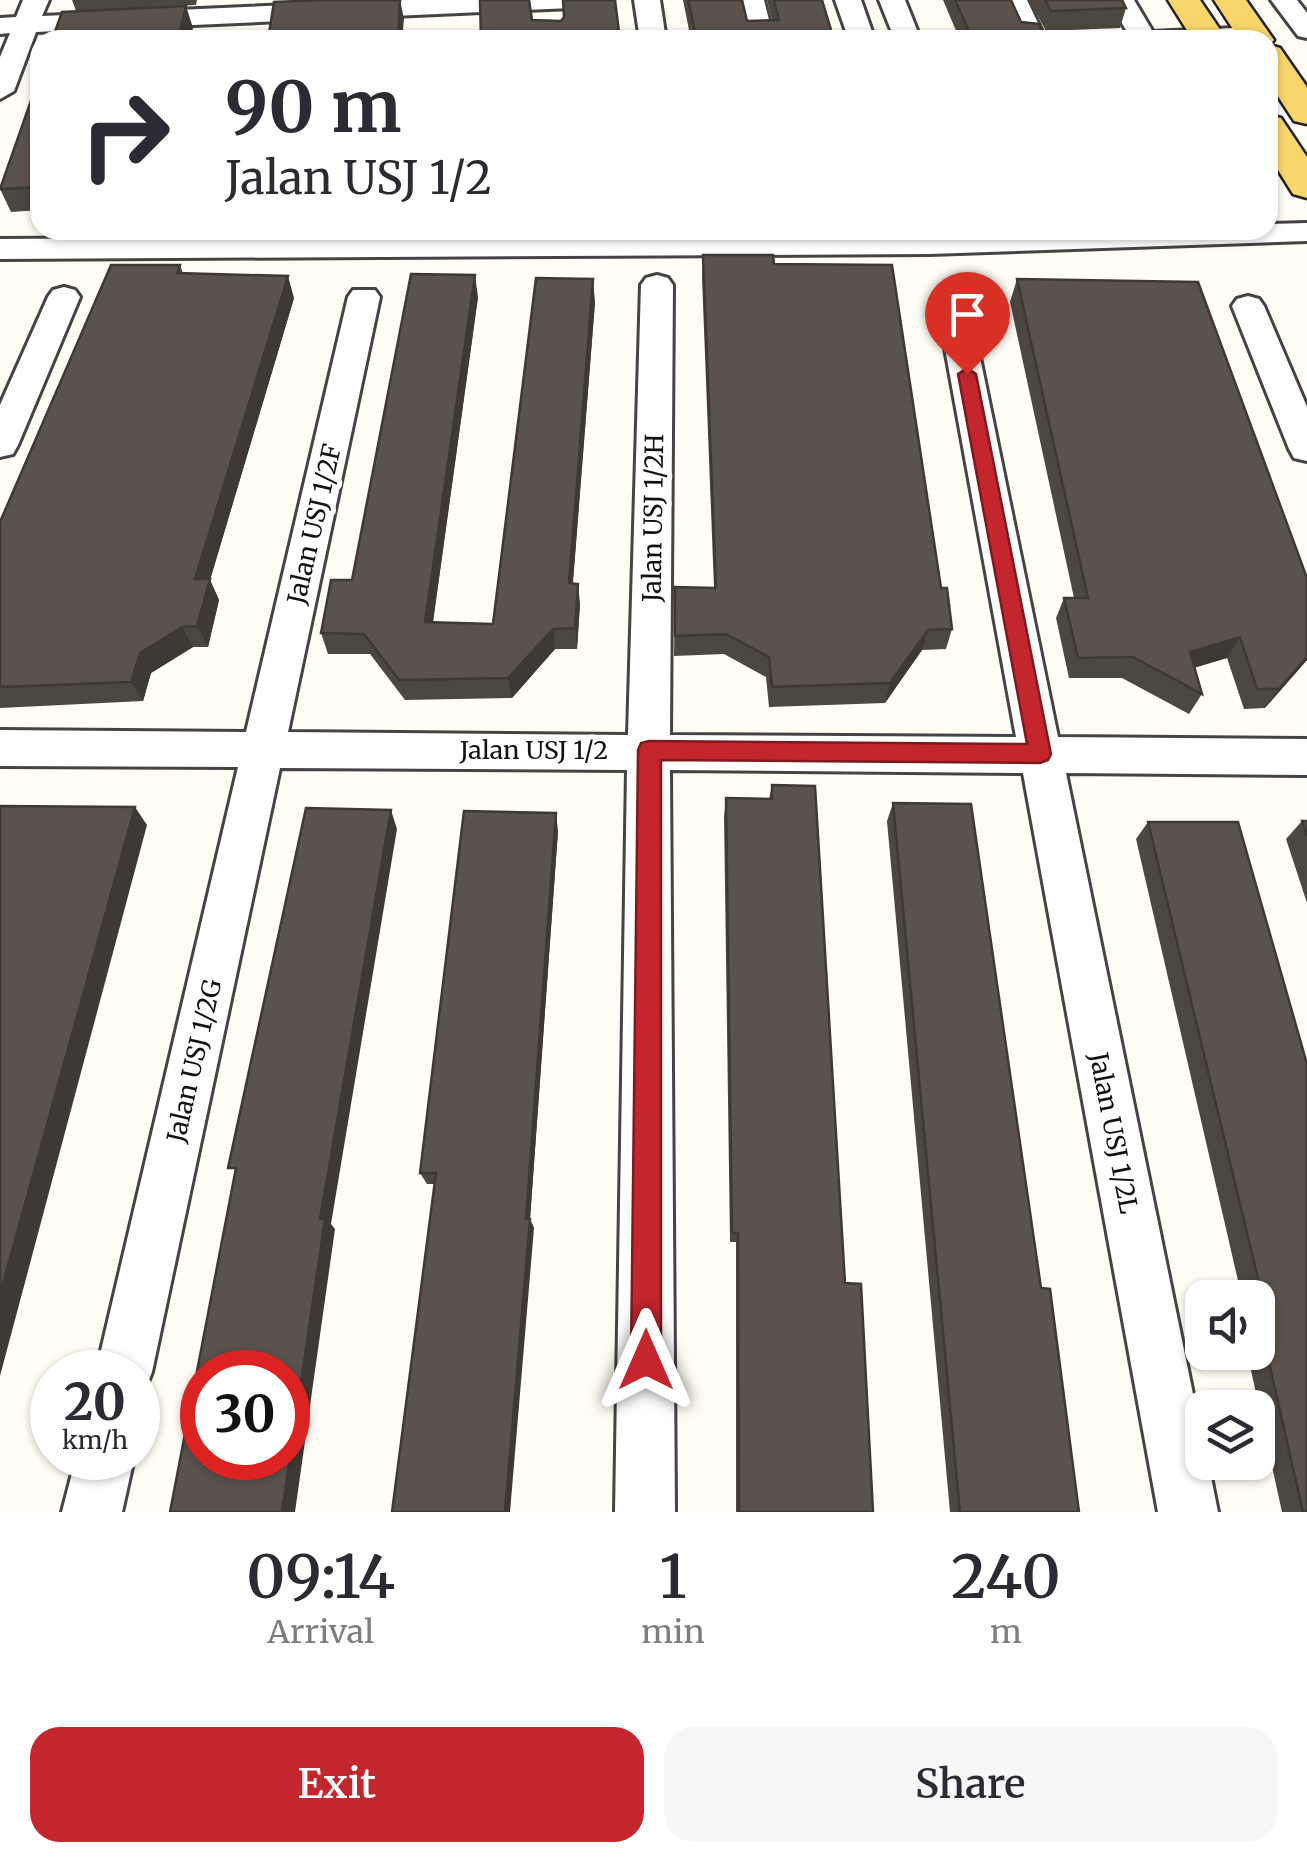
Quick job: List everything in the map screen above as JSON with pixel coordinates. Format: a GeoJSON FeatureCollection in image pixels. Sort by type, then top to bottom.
{"type":"FeatureCollection","features":[{"type":"Feature","properties":{"kind":"main road"},"geometry":{"type":"LineString","coordinates":[[1184,0],[1205,30]]}},
{"type":"Feature","properties":{"kind":"main road"},"geometry":{"type":"LineString","coordinates":[[1230,0],[1251,30]]}},
{"type":"Feature","properties":{"kind":"main road"},"geometry":{"type":"LineString","coordinates":[[1278,69],[1307,112]]}},
{"type":"Feature","properties":{"kind":"main road"},"geometry":{"type":"LineString","coordinates":[[1278,141],[1307,186]]}},
{"type":"Feature","properties":{"kind":"street"},"geometry":{"type":"LineString","coordinates":[[0,92],[21,17],[234,18],[343,5],[445,3],[546,7],[572,0]]}},
{"type":"Feature","properties":{"kind":"street"},"geometry":{"type":"LineString","coordinates":[[647,0],[652,30]]}},
{"type":"Feature","properties":{"kind":"street"},"geometry":{"type":"LineString","coordinates":[[751,0],[758,30]]}},
{"type":"Feature","properties":{"kind":"street"},"geometry":{"type":"LineString","coordinates":[[848,0],[858,30]]}},
{"type":"Feature","properties":{"kind":"street"},"geometry":{"type":"LineString","coordinates":[[892,0],[904,30]]}},
{"type":"Feature","properties":{"kind":"street"},"geometry":{"type":"LineString","coordinates":[[1014,0],[1029,30]]}},
{"type":"Feature","properties":{"kind":"street"},"geometry":{"type":"LineString","coordinates":[[1121,0],[1140,30]]}},
{"type":"Feature","properties":{"kind":"street"},"geometry":{"type":"LineString","coordinates":[[1284,0],[1307,30]]}},
{"type":"Feature","properties":{"kind":"street"},"geometry":{"type":"LineString","coordinates":[[444,30],[445,3]]}},
{"type":"Feature","properties":{"kind":"street"},"geometry":{"type":"LineString","coordinates":[[341,30],[343,5]]}},
{"type":"Feature","properties":{"kind":"street"},"geometry":{"type":"LineString","coordinates":[[1278,231],[1307,232]]}},
{"type":"Feature","properties":{"kind":"street"},"geometry":{"type":"LineString","coordinates":[[0,249],[173,240]]}},
{"type":"Feature","properties":{"kind":"street","name":"Jalan USJ 1/2H"},"geometry":{"type":"LineString","coordinates":[[646,1512],[649,750],[657,285]]}},
{"type":"Feature","properties":{"kind":"street"},"geometry":{"type":"LineString","coordinates":[[0,445],[64,297]]}},
{"type":"Feature","properties":{"kind":"street","name":"Jalan USJ 1/2F"},"geometry":{"type":"LineString","coordinates":[[264,750],[364,297]]}},
{"type":"Feature","properties":{"kind":"street","name":"Jalan USJ 1/2L"},"geometry":{"type":"LineString","coordinates":[[952,299],[1188,1512]]}},
{"type":"Feature","properties":{"kind":"street"},"geometry":{"type":"LineString","coordinates":[[1248,306],[1307,449]]}},
{"type":"Feature","properties":{"kind":"street","name":"Jalan USJ 1/2"},"geometry":{"type":"LineString","coordinates":[[0,748],[1307,758]]}},
{"type":"Feature","properties":{"kind":"street","name":"Jalan USJ 1/2G"},"geometry":{"type":"LineString","coordinates":[[129,1350],[264,750]]}},
{"type":"Feature","properties":{"kind":"street"},"geometry":{"type":"LineString","coordinates":[[92,1512],[100,1480]]}},
{"type":"Feature","properties":{"kind":"building"},"geometry":{"type":"Polygon","coordinates":[[[400,0],[398,30],[270,30],[274,2],[400,0]]]}},
{"type":"Feature","properties":{"kind":"building"},"geometry":{"type":"Polygon","coordinates":[[[480,0],[529,0],[532,20],[561,21],[563,0],[615,0],[619,30],[481,30],[480,0]]]}},
{"type":"Feature","properties":{"kind":"building"},"geometry":{"type":"Polygon","coordinates":[[[688,0],[742,0],[747,21],[779,20],[774,0],[822,0],[831,30],[695,30],[688,0]]]}},
{"type":"Feature","properties":{"kind":"building"},"geometry":{"type":"Polygon","coordinates":[[[955,0],[1011,0],[1021,22],[1039,24],[1042,30],[968,30],[955,0]]]}},
{"type":"Feature","properties":{"kind":"building"},"geometry":{"type":"Polygon","coordinates":[[[1045,0],[1122,0],[1126,8],[1051,11],[1045,0]]]}},
{"type":"Feature","properties":{"kind":"building"},"geometry":{"type":"Polygon","coordinates":[[[186,6],[180,30],[56,30],[62,12],[186,6]]]}},
{"type":"Feature","properties":{"kind":"building"},"geometry":{"type":"Polygon","coordinates":[[[30,104],[30,188],[0,189],[30,104]]]}},
{"type":"Feature","properties":{"kind":"building"},"geometry":{"type":"Polygon","coordinates":[[[703,255],[773,255],[774,264],[892,265],[941,588],[947,588],[952,629],[928,630],[890,683],[772,687],[769,657],[726,634],[675,636],[675,587],[716,588],[703,255]]]}},
{"type":"Feature","properties":{"kind":"building"},"geometry":{"type":"Polygon","coordinates":[[[111,265],[180,265],[177,273],[288,276],[195,579],[210,579],[197,626],[182,627],[140,653],[131,682],[0,687],[0,522],[111,265]]]}},
{"type":"Feature","properties":{"kind":"building"},"geometry":{"type":"Polygon","coordinates":[[[411,274],[475,275],[425,622],[493,624],[536,278],[593,279],[569,583],[578,584],[575,628],[553,629],[508,678],[399,680],[364,634],[321,633],[331,580],[352,580],[411,274]]]}},
{"type":"Feature","properties":{"kind":"building"},"geometry":{"type":"Polygon","coordinates":[[[1017,279],[1198,282],[1307,578],[1307,657],[1279,689],[1257,689],[1240,637],[1190,652],[1202,694],[1133,657],[1078,658],[1064,598],[1088,598],[1017,279]]]}},
{"type":"Feature","properties":{"kind":"building"},"geometry":{"type":"Polygon","coordinates":[[[772,785],[815,786],[845,1283],[861,1284],[873,1512],[739,1512],[738,1233],[732,1233],[726,798],[772,799],[772,785]]]}},
{"type":"Feature","properties":{"kind":"building"},"geometry":{"type":"Polygon","coordinates":[[[893,803],[971,804],[1041,1288],[1050,1289],[1079,1512],[960,1512],[893,803]]]}},
{"type":"Feature","properties":{"kind":"building"},"geometry":{"type":"Polygon","coordinates":[[[0,806],[135,807],[0,1294],[0,806]]]}},
{"type":"Feature","properties":{"kind":"building"},"geometry":{"type":"Polygon","coordinates":[[[306,808],[391,810],[320,1219],[325,1219],[306,1350],[201,1350],[236,1168],[228,1168],[306,808]]]}},
{"type":"Feature","properties":{"kind":"building"},"geometry":{"type":"Polygon","coordinates":[[[464,811],[556,813],[526,1219],[530,1219],[505,1512],[392,1512],[436,1173],[420,1173],[464,811]]]}},
{"type":"Feature","properties":{"kind":"building"},"geometry":{"type":"Polygon","coordinates":[[[1148,822],[1238,822],[1307,1064],[1307,1512],[1303,1512],[1271,1370],[1275,1370],[1275,1280],[1258,1280],[1148,822]]]}},
{"type":"Feature","properties":{"kind":"building"},"geometry":{"type":"Polygon","coordinates":[[[180,1460],[180,1480],[287,1480],[282,1512],[170,1512],[180,1460]]]}},
{"type":"Feature","properties":{"kind":"route"},"geometry":{"type":"LineString","coordinates":[[646,1360],[649,750],[1040,754],[967,374]]}}]}
